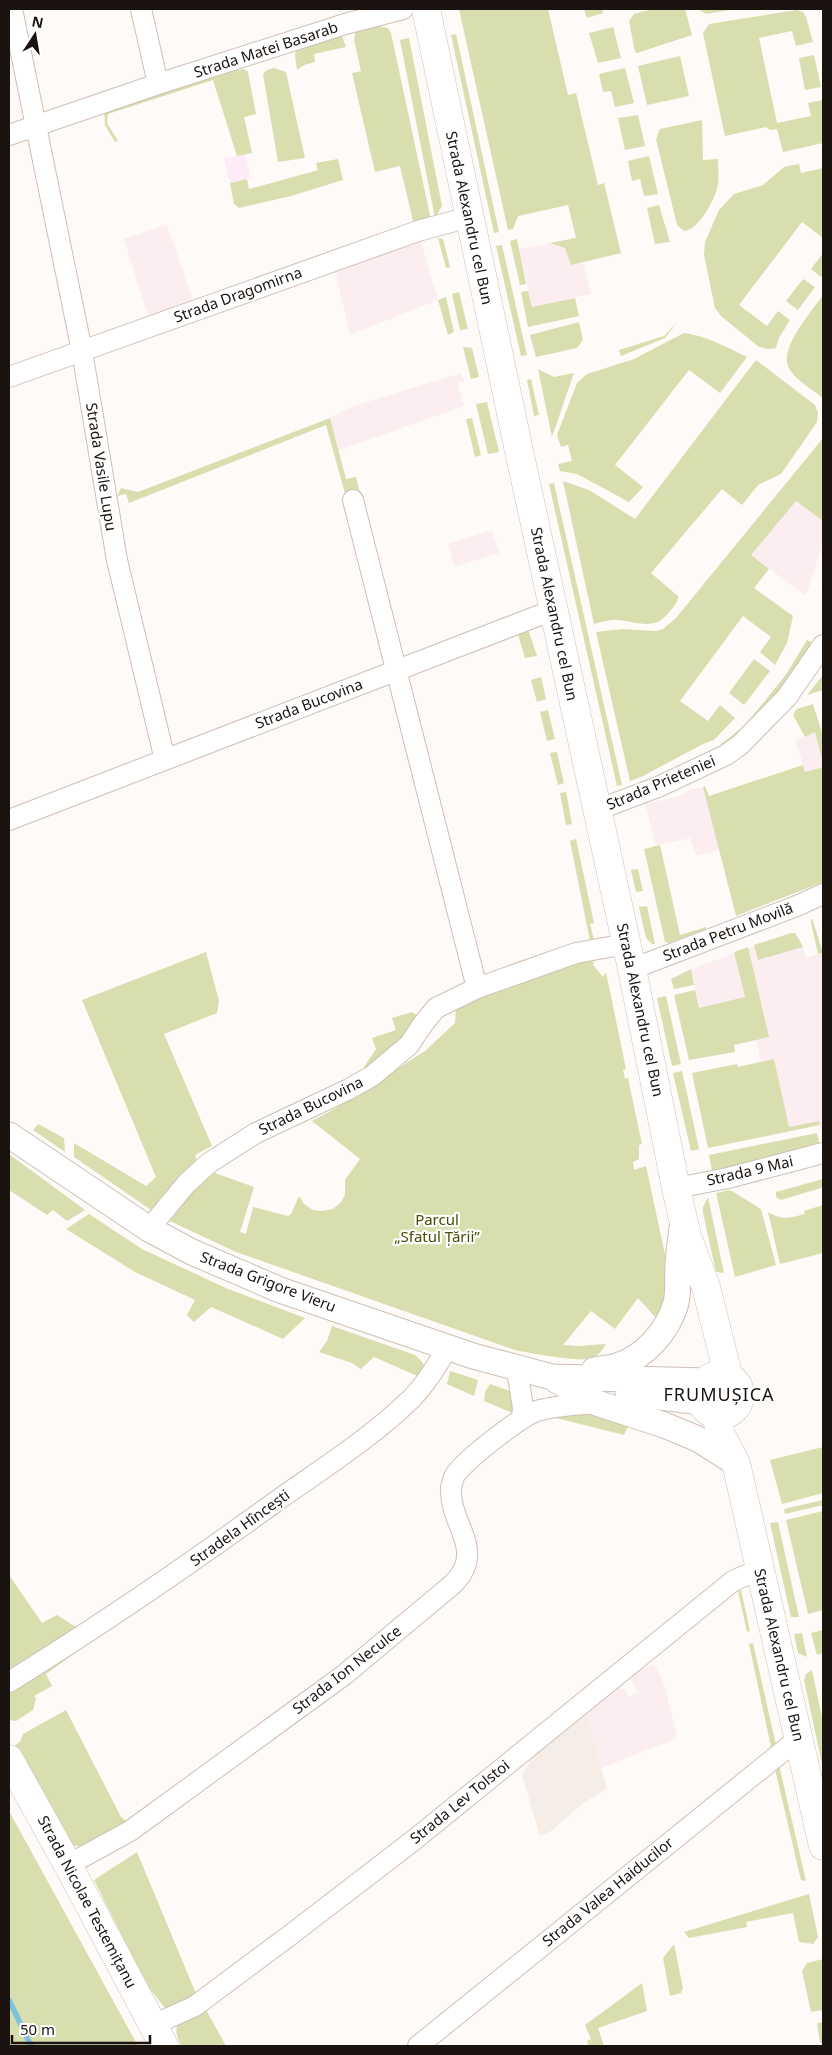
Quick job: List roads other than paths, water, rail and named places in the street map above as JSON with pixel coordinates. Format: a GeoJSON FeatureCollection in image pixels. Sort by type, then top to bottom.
{"type":"FeatureCollection","features":[{"type":"Feature","properties":{"kind":"main road","name":"Strada Alexandru cel Bun"},"geometry":{"type":"LineString","coordinates":[[426,9],[469,217],[629,956],[676,1188],[683,1219],[706,1287],[716,1393],[740,1433],[736,1463],[823,1846]]}},
{"type":"Feature","properties":{"kind":"main road","name":"Strada Nicolae Testemițanu"},"geometry":{"type":"LineString","coordinates":[[9,1759],[68,1865],[158,2036]]}},
{"type":"Feature","properties":{"kind":"street","name":"Strada Vasile Lupu"},"geometry":{"type":"LineString","coordinates":[[12,9],[82,351],[117,560],[164,760]]}},
{"type":"Feature","properties":{"kind":"street"},"geometry":{"type":"LineString","coordinates":[[141,9],[158,84]]}},
{"type":"Feature","properties":{"kind":"street","name":"Strada Matei Basarab"},"geometry":{"type":"LineString","coordinates":[[9,135],[158,84],[345,24],[403,9]]}},
{"type":"Feature","properties":{"kind":"street","name":"Strada Dragomirna"},"geometry":{"type":"LineString","coordinates":[[9,377],[418,231],[469,217]]}},
{"type":"Feature","properties":{"kind":"street"},"geometry":{"type":"LineString","coordinates":[[353,500],[477,988]]}},
{"type":"Feature","properties":{"kind":"street","name":"Strada Bucovina"},"geometry":{"type":"LineString","coordinates":[[164,760],[554,610]]}},
{"type":"Feature","properties":{"kind":"street","name":"Strada Prieteniei"},"geometry":{"type":"LineString","coordinates":[[597,810],[658,787],[726,755],[740,745],[787,697],[823,646]]}},
{"type":"Feature","properties":{"kind":"street"},"geometry":{"type":"LineString","coordinates":[[9,820],[164,760]]}},
{"type":"Feature","properties":{"kind":"street","name":"Strada Petru Movilă"},"geometry":{"type":"LineString","coordinates":[[629,956],[799,905],[823,894]]}},
{"type":"Feature","properties":{"kind":"street","name":"Strada Bucovina"},"geometry":{"type":"LineString","coordinates":[[149,1229],[186,1184],[209,1163],[256,1133],[347,1090],[372,1076],[409,1045],[436,1008],[477,988],[576,953],[629,956]]}},
{"type":"Feature","properties":{"kind":"street","name":"Strada Grigore Vieru"},"geometry":{"type":"LineString","coordinates":[[9,1134],[149,1229],[192,1252],[280,1290],[448,1347],[560,1382]]}},
{"type":"Feature","properties":{"kind":"street","name":"Strada 9 Mai"},"geometry":{"type":"LineString","coordinates":[[676,1188],[728,1178],[823,1153]]}},
{"type":"Feature","properties":{"kind":"street"},"geometry":{"type":"LineString","coordinates":[[560,1382],[616,1366],[632,1359],[648,1349],[659,1336],[676,1303],[683,1219]]}},
{"type":"Feature","properties":{"kind":"street","name":"Stradela Hîncești"},"geometry":{"type":"LineString","coordinates":[[9,1682],[88,1633],[209,1550],[381,1426],[411,1399],[424,1384],[448,1347]]}},
{"type":"Feature","properties":{"kind":"street"},"geometry":{"type":"LineString","coordinates":[[517,1369],[522,1418]]}},
{"type":"Feature","properties":{"kind":"street"},"geometry":{"type":"LineString","coordinates":[[560,1382],[716,1393]]}},
{"type":"Feature","properties":{"kind":"street"},"geometry":{"type":"LineString","coordinates":[[560,1382],[597,1402],[698,1439],[736,1463]]}},
{"type":"Feature","properties":{"kind":"street","name":"Strada Ion Neculce"},"geometry":{"type":"LineString","coordinates":[[68,1865],[130,1831],[344,1675],[457,1579],[466,1568],[468,1559],[463,1534],[452,1503],[451,1488],[454,1476],[462,1466],[522,1418],[536,1411],[597,1402]]}},
{"type":"Feature","properties":{"kind":"street","name":"Strada Lev Tolstoi"},"geometry":{"type":"LineString","coordinates":[[158,2036],[414,1840],[733,1581],[760,1569]]}},
{"type":"Feature","properties":{"kind":"street","name":"Strada Valea Haiducilor"},"geometry":{"type":"LineString","coordinates":[[418,2046],[798,1739]]}},
{"type":"Feature","properties":{"kind":"waterway"},"geometry":{"type":"LineString","coordinates":[[9,2000],[31,2046]]}},
{"type":"Feature","properties":{"kind":"district","name":"FRUMUȘICA"},"geometry":{"type":"Point","coordinates":[719,1395]}},
{"type":"Feature","properties":{"kind":"park label","name":"Parcul „Sfatul Țării”"},"geometry":{"type":"Point","coordinates":[437,1228]}}]}
